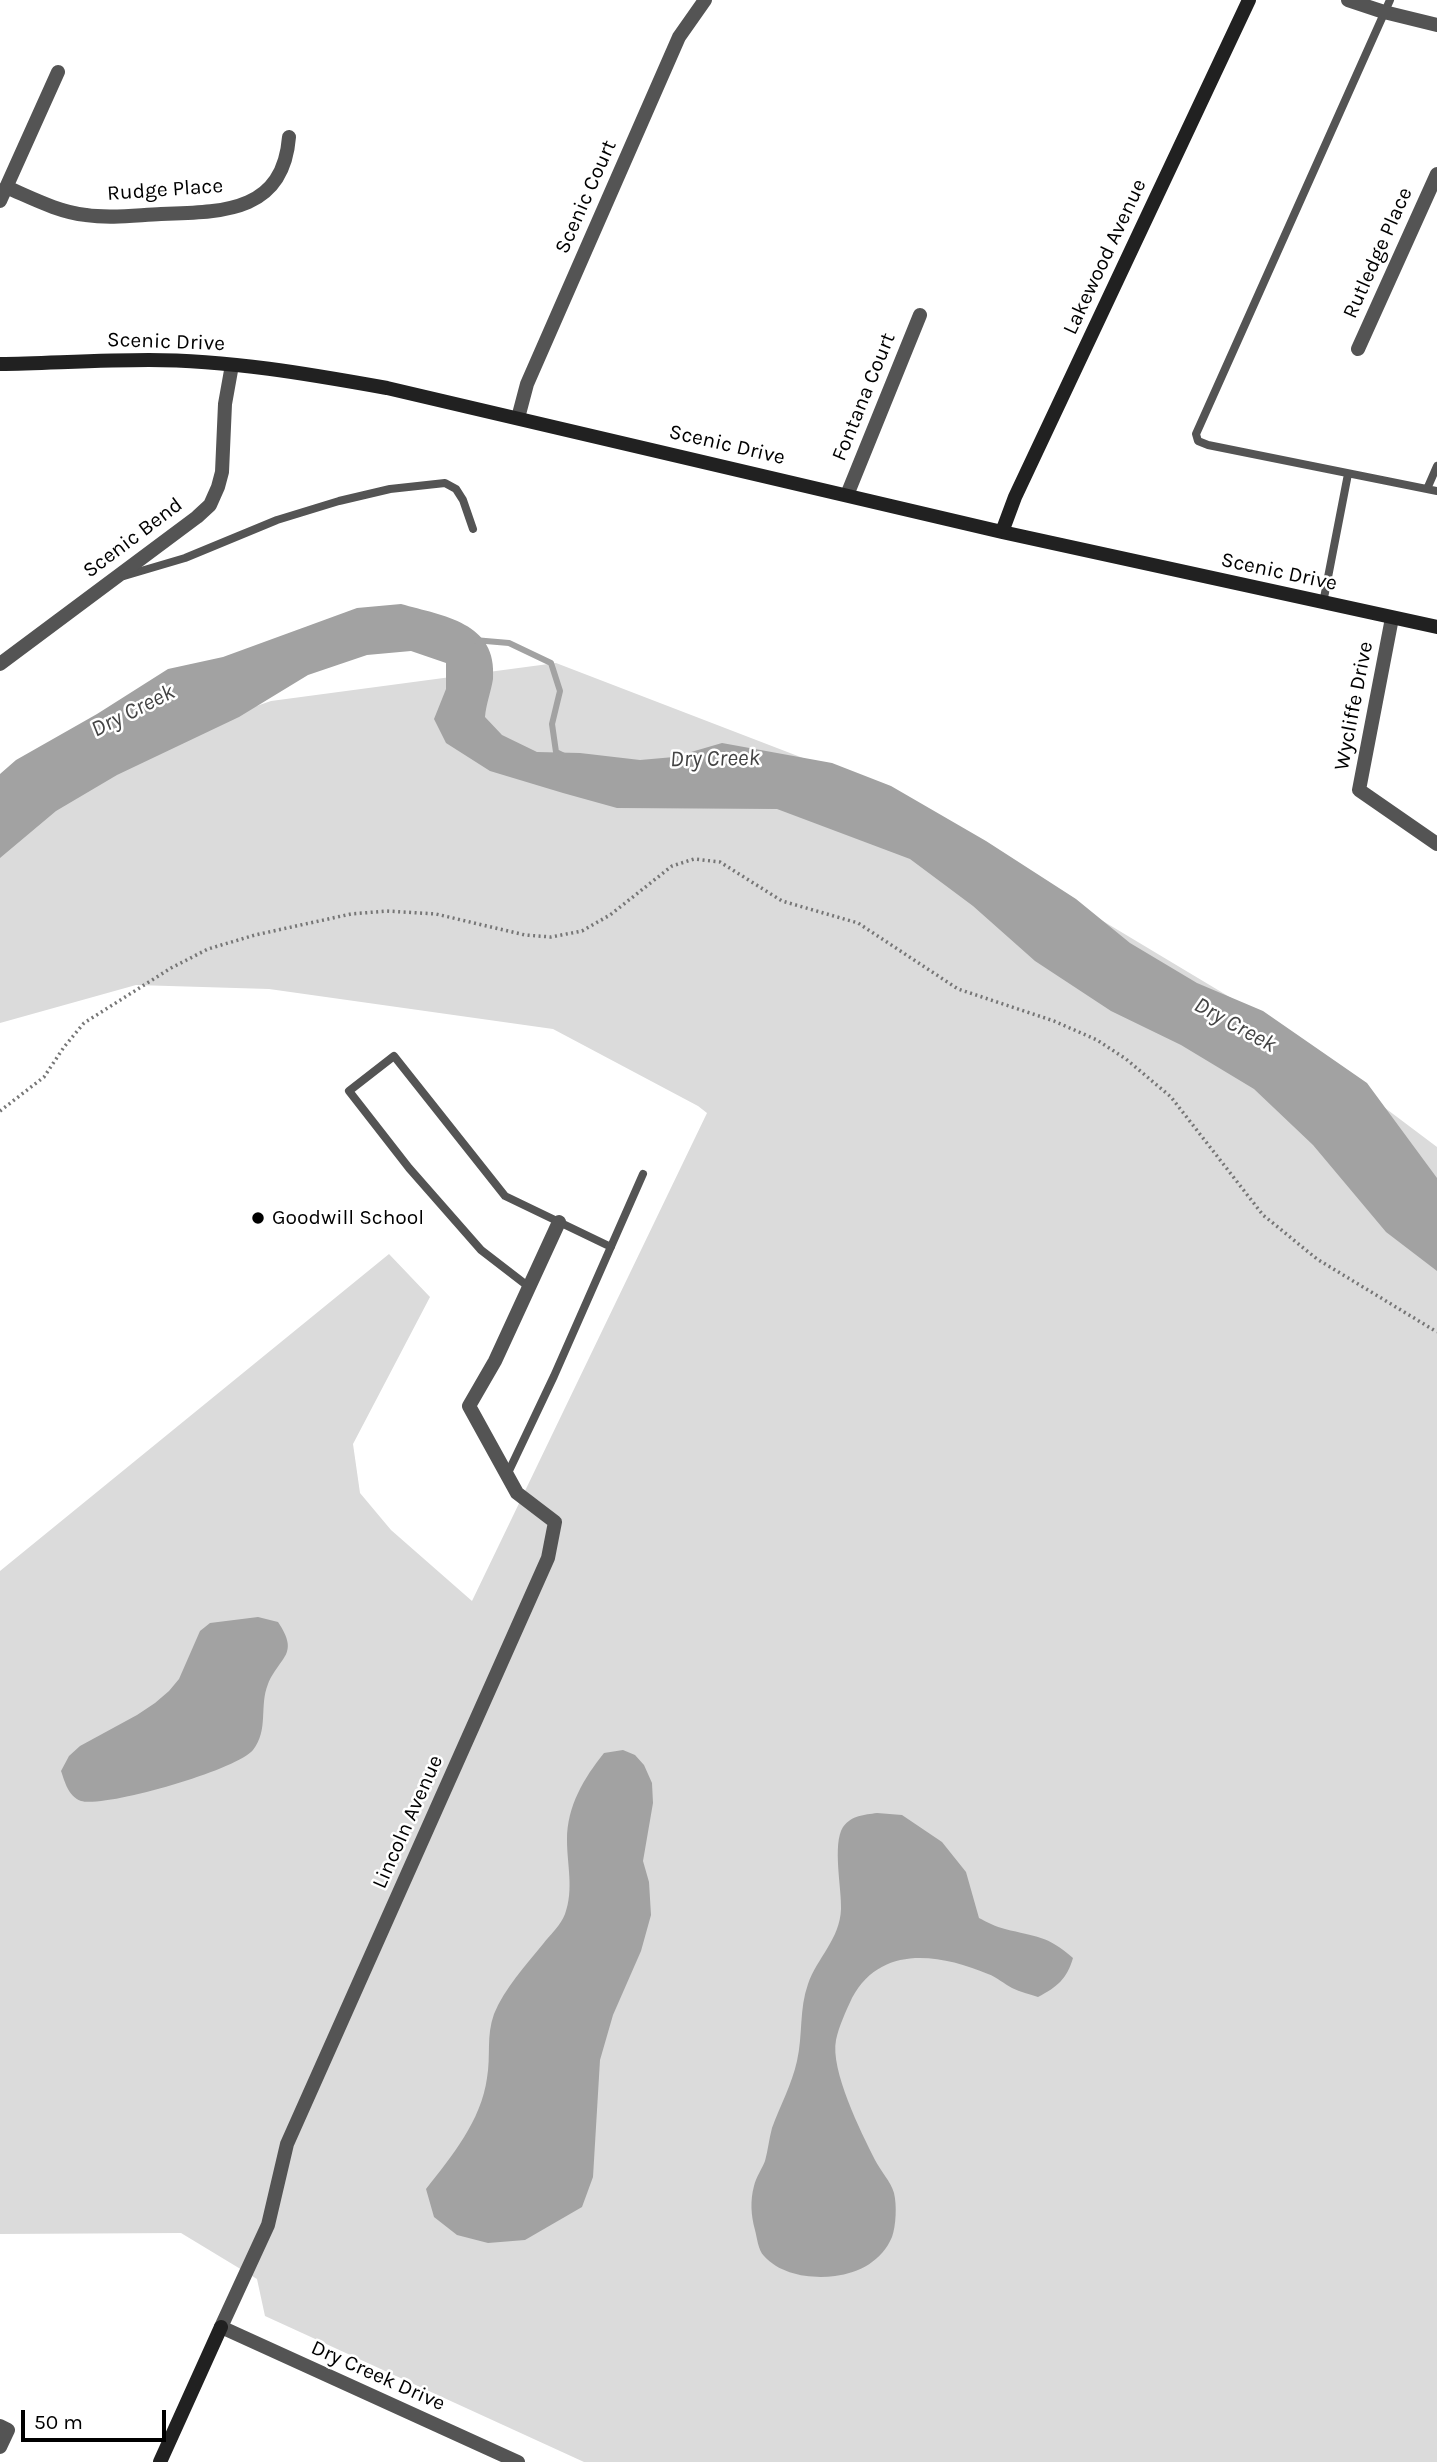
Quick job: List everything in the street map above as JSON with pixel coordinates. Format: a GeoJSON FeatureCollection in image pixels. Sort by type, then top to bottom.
{"type":"FeatureCollection","features":[{"type":"Feature","properties":{"kind":"main road","name":"Lakewood Avenue"},"geometry":{"type":"LineString","coordinates":[[1002,532],[1015,497],[1249,0]]}},
{"type":"Feature","properties":{"kind":"main road","name":"Scenic Drive"},"geometry":{"type":"LineString","coordinates":[[0,364],[150,360],[232,365],[308,374],[387,388],[1002,532],[1437,627]]}},
{"type":"Feature","properties":{"kind":"main road","name":"Lincoln Avenue"},"geometry":{"type":"LineString","coordinates":[[160,2462],[221,2328]]}},
{"type":"Feature","properties":{"kind":"street","name":"Scenic Court"},"geometry":{"type":"LineString","coordinates":[[518,418],[527,384],[679,37],[705,0]]}},
{"type":"Feature","properties":{"kind":"street"},"geometry":{"type":"LineString","coordinates":[[1348,0],[1387,6],[1437,25]]}},
{"type":"Feature","properties":{"kind":"street"},"geometry":{"type":"LineString","coordinates":[[3,194],[58,72]]}},
{"type":"Feature","properties":{"kind":"street","name":"Rudge Place"},"geometry":{"type":"LineString","coordinates":[[3,194],[86,215],[216,212],[262,195],[278,179],[288,157],[289,137]]}},
{"type":"Feature","properties":{"kind":"street","name":"Rutledge Place"},"geometry":{"type":"LineString","coordinates":[[1358,349],[1437,174]]}},
{"type":"Feature","properties":{"kind":"street","name":"Fontana Court"},"geometry":{"type":"LineString","coordinates":[[847,495],[920,315]]}},
{"type":"Feature","properties":{"kind":"street","name":"Scenic Bend"},"geometry":{"type":"LineString","coordinates":[[0,664],[210,505],[222,472],[226,404],[232,365]]}},
{"type":"Feature","properties":{"kind":"street","name":"Wycliffe Drive"},"geometry":{"type":"LineString","coordinates":[[1392,618],[1359,790],[1437,845]]}},
{"type":"Feature","properties":{"kind":"street","name":"Lincoln Avenue"},"geometry":{"type":"LineString","coordinates":[[221,2328],[268,2225],[287,2144],[548,1558],[555,1522],[517,1493],[469,1406],[495,1361],[559,1222]]}},
{"type":"Feature","properties":{"kind":"street","name":"Dry Creek Drive"},"geometry":{"type":"LineString","coordinates":[[221,2328],[517,2462]]}},
{"type":"Feature","properties":{"kind":"street"},"geometry":{"type":"LineString","coordinates":[[0,2426],[8,2430],[0,2448]]}},
{"type":"Feature","properties":{"kind":"lane"},"geometry":{"type":"LineString","coordinates":[[1387,6],[1196,434],[1198,440],[1208,445],[1437,491]]}},
{"type":"Feature","properties":{"kind":"lane"},"geometry":{"type":"LineString","coordinates":[[1427,489],[1437,466]]}},
{"type":"Feature","properties":{"kind":"lane"},"geometry":{"type":"LineString","coordinates":[[1323,603],[1348,474]]}},
{"type":"Feature","properties":{"kind":"lane"},"geometry":{"type":"LineString","coordinates":[[111,580],[185,558],[277,520],[390,489],[444,483],[456,489],[473,528]]}},
{"type":"Feature","properties":{"kind":"lane"},"geometry":{"type":"LineString","coordinates":[[528,1287],[481,1250],[409,1168],[349,1091],[394,1056],[505,1196],[611,1247]]}},
{"type":"Feature","properties":{"kind":"lane"},"geometry":{"type":"LineString","coordinates":[[507,1475],[643,1174]]}},
{"type":"Feature","properties":{"kind":"path"},"geometry":{"type":"LineString","coordinates":[[0,1111],[44,1077],[84,1023],[208,948],[327,919],[387,911],[436,915],[551,937],[582,931],[610,915],[672,866],[694,859],[720,862],[782,901],[858,923],[958,989],[1054,1021],[1097,1040],[1126,1059],[1171,1097],[1263,1215],[1317,1259],[1437,1332]]}},
{"type":"Feature","properties":{"kind":"shaded area"},"geometry":{"type":"Polygon","coordinates":[[[556,663],[881,788],[1268,1020],[1437,1147],[1437,2462],[584,2462],[265,2316],[257,2279],[181,2233],[0,2234],[0,1571],[389,1254],[430,1297],[353,1444],[360,1493],[391,1530],[472,1601],[707,1113],[553,1029],[269,989],[136,985],[0,1023],[0,795],[271,701],[556,663]]]}},
{"type":"Feature","properties":{"kind":"water"},"geometry":{"type":"Polygon","coordinates":[[[401,604],[450,618],[477,633],[487,645],[492,660],[493,679],[485,717],[502,735],[537,752],[580,753],[640,760],[674,757],[722,743],[832,763],[891,786],[986,841],[1076,899],[1130,943],[1197,983],[1263,1011],[1367,1083],[1437,1178],[1437,1271],[1386,1232],[1313,1145],[1254,1089],[1181,1045],[1111,1011],[1035,961],[973,906],[910,859],[777,809],[617,808],[490,771],[446,743],[434,719],[446,689],[446,663],[411,651],[367,655],[308,675],[239,717],[117,775],[56,811],[0,858],[0,774],[16,760],[97,714],[168,669],[223,657],[357,608],[401,604]]]}},
{"type":"Feature","properties":{"kind":"water"},"geometry":{"type":"Polygon","coordinates":[[[258,1617],[278,1622],[288,1649],[265,1692],[261,1734],[253,1750],[223,1767],[170,1786],[95,1802],[81,1801],[73,1796],[61,1771],[69,1756],[80,1746],[137,1715],[169,1691],[179,1679],[200,1631],[210,1623],[258,1617]]]}},
{"type":"Feature","properties":{"kind":"water"},"geometry":{"type":"Polygon","coordinates":[[[623,1750],[635,1755],[644,1765],[652,1783],[653,1803],[643,1861],[649,1882],[651,1915],[641,1951],[613,2015],[600,2060],[593,2177],[582,2207],[525,2240],[488,2243],[457,2235],[434,2217],[426,2189],[464,2137],[479,2109],[487,2078],[492,2022],[503,1995],[565,1914],[570,1886],[568,1828],[573,1804],[604,1753],[623,1750]]]}},
{"type":"Feature","properties":{"kind":"water"},"geometry":{"type":"Polygon","coordinates":[[[877,1813],[902,1815],[942,1842],[966,1872],[979,1918],[1002,1928],[1048,1941],[1073,1958],[1068,1972],[1060,1982],[1038,1997],[970,1967],[932,1959],[895,1961],[864,1981],[852,1998],[843,2019],[835,2053],[842,2084],[855,2118],[894,2193],[894,2227],[892,2237],[882,2253],[861,2269],[826,2277],[806,2276],[779,2268],[762,2253],[753,2219],[753,2192],[765,2161],[772,2128],[795,2070],[803,2003],[808,1984],[840,1920],[840,1835],[850,1820],[877,1813]]]}},
{"type":"Feature","properties":{"kind":"waterway","name":"Dry Creek"},"geometry":{"type":"LineString","coordinates":[[474,640],[509,643],[551,663],[560,691],[552,724],[556,752],[564,756]]}},
{"type":"Feature","properties":{"kind":"place","name":"Goodwill School"},"geometry":{"type":"Point","coordinates":[258,1218]}}]}
